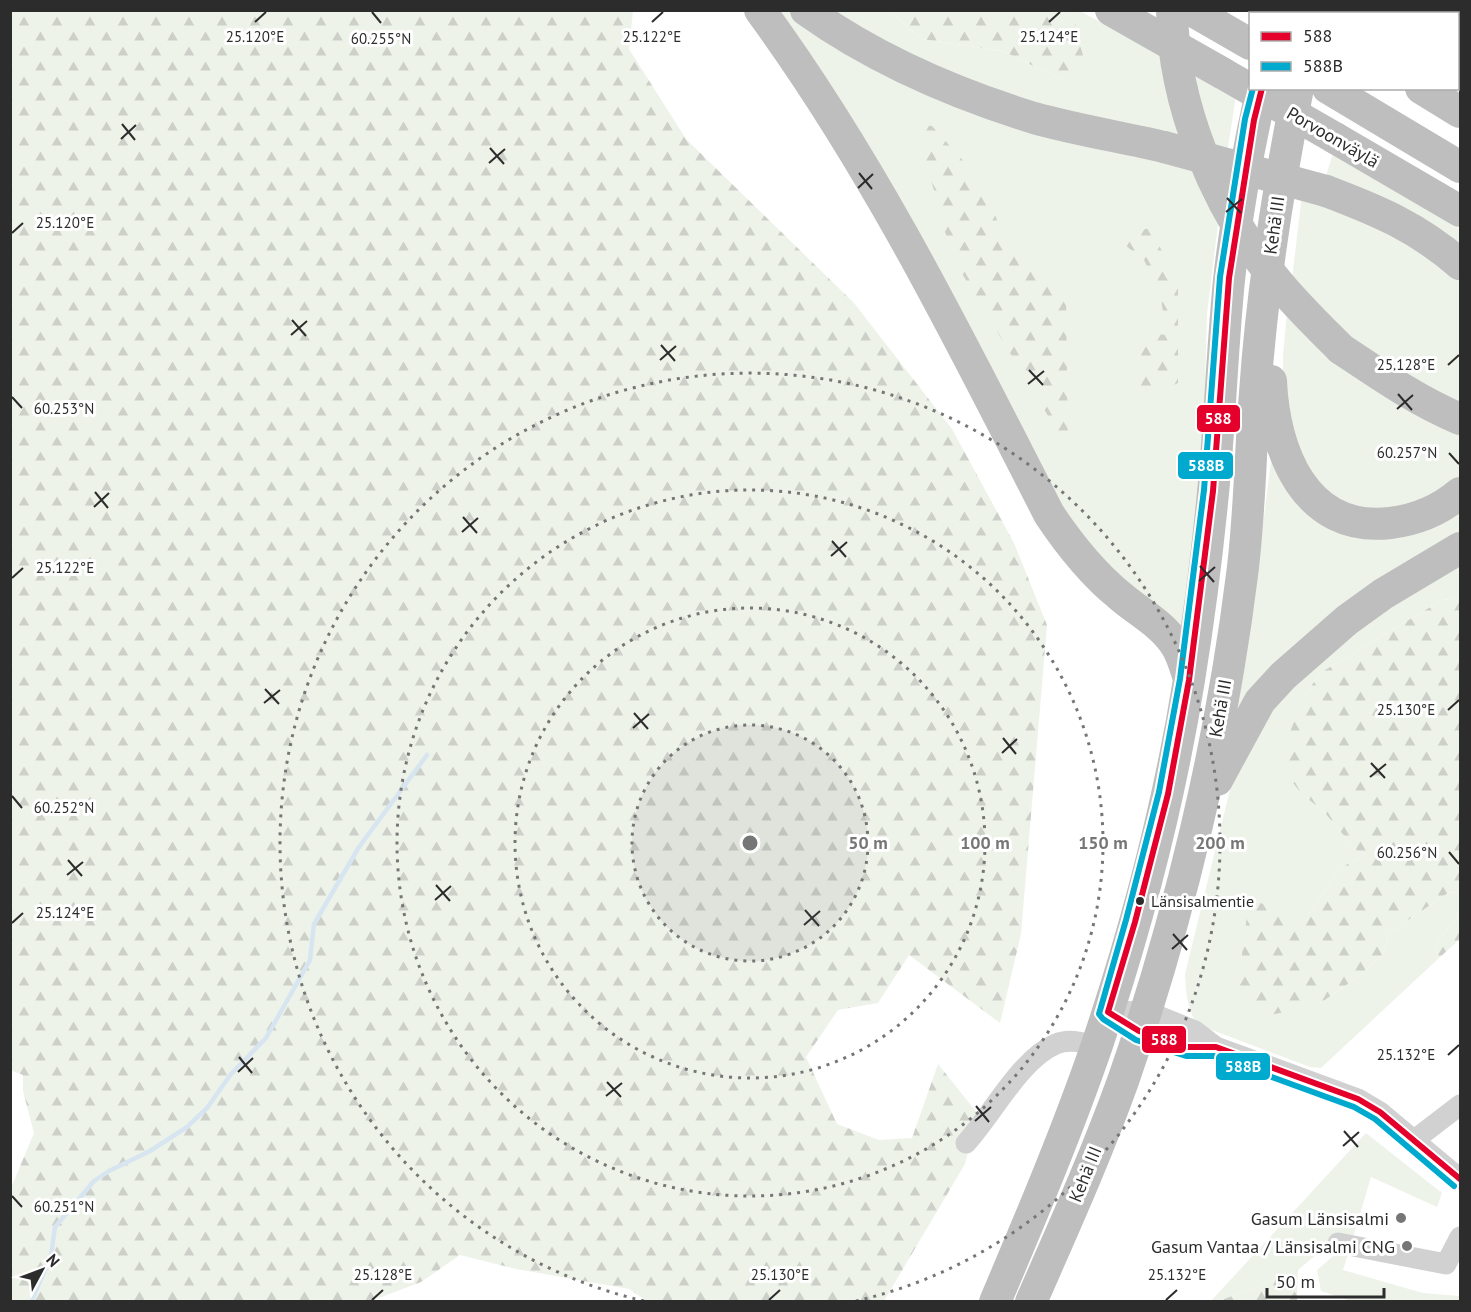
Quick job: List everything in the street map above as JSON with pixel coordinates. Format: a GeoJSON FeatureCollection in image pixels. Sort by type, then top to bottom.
{"type":"FeatureCollection","features":[{"type":"Feature","properties":{"kind":"highway"},"geometry":{"type":"LineString","coordinates":[[760,10],[835,122],[898,228],[1049,514],[1070,545],[1093,570],[1118,595],[1158,626],[1175,644],[1189,680]]}},
{"type":"Feature","properties":{"kind":"highway"},"geometry":{"type":"LineString","coordinates":[[806,10],[838,33],[877,55],[954,91],[1036,118],[1164,147],[1326,191],[1373,208],[1413,228],[1461,264]]}},
{"type":"Feature","properties":{"kind":"highway","name":"Porvoonväylä"},"geometry":{"type":"LineString","coordinates":[[1111,10],[1249,89]]}},
{"type":"Feature","properties":{"kind":"highway"},"geometry":{"type":"LineString","coordinates":[[1172,10],[1172,28],[1185,102],[1199,144],[1219,191],[1243,235],[1274,279],[1341,349],[1390,383],[1447,413]]}},
{"type":"Feature","properties":{"kind":"highway"},"geometry":{"type":"LineString","coordinates":[[1191,10],[1240,38]]}},
{"type":"Feature","properties":{"kind":"highway","name":"Porvoonväylä"},"geometry":{"type":"LineString","coordinates":[[1252,90],[1461,211]]}},
{"type":"Feature","properties":{"kind":"highway","name":"Kehä III"},"geometry":{"type":"LineString","coordinates":[[995,1302],[1040,1194],[1108,1012],[1136,922],[1165,806],[1189,680],[1213,491],[1229,278],[1254,120],[1262,90]]}},
{"type":"Feature","properties":{"kind":"highway","name":"Kehä III"},"geometry":{"type":"LineString","coordinates":[[1031,1302],[1122,1082],[1143,1021],[1179,898],[1197,825],[1224,688],[1242,575],[1266,276],[1275,208],[1298,90]]}},
{"type":"Feature","properties":{"kind":"highway"},"geometry":{"type":"LineString","coordinates":[[1423,90],[1461,112]]}},
{"type":"Feature","properties":{"kind":"highway"},"geometry":{"type":"LineString","coordinates":[[1442,90],[1461,97]]}},
{"type":"Feature","properties":{"kind":"highway"},"geometry":{"type":"LineString","coordinates":[[1339,94],[1461,167]]}},
{"type":"Feature","properties":{"kind":"highway"},"geometry":{"type":"LineString","coordinates":[[1266,276],[1272,407],[1278,436],[1287,461],[1300,484],[1316,502],[1335,515],[1355,523],[1379,525],[1402,522],[1431,513],[1461,493]]}},
{"type":"Feature","properties":{"kind":"highway"},"geometry":{"type":"LineString","coordinates":[[1197,825],[1243,729],[1260,701],[1283,676],[1347,621],[1383,594],[1461,548]]}},
{"type":"Feature","properties":{"kind":"street"},"geometry":{"type":"LineString","coordinates":[[1108,1012],[1143,1021],[1188,1047],[1216,1047],[1358,1099],[1380,1112],[1461,1179]]}},
{"type":"Feature","properties":{"kind":"street"},"geometry":{"type":"LineString","coordinates":[[966,1143],[1026,1066],[1043,1051],[1057,1043],[1074,1041],[1096,1046]]}},
{"type":"Feature","properties":{"kind":"street"},"geometry":{"type":"LineString","coordinates":[[1413,1141],[1461,1105]]}},
{"type":"Feature","properties":{"kind":"street"},"geometry":{"type":"LineString","coordinates":[[1338,1244],[1446,1264],[1461,1237]]}},
{"type":"Feature","properties":{"kind":"green space"},"geometry":{"type":"Polygon","coordinates":[[[10,11],[633,11],[629,49],[686,139],[854,303],[952,429],[1014,543],[1047,625],[1021,934],[1000,1023],[909,955],[878,1003],[838,1010],[806,1057],[837,1124],[879,1140],[912,1138],[938,1064],[978,1114],[965,1164],[884,1301],[647,1301],[629,1289],[516,1269],[460,1255],[421,1282],[371,1301],[11,1301],[11,1188],[34,1133],[23,1091],[23,1075],[10,1070],[10,11]]]}},
{"type":"Feature","properties":{"kind":"green space"},"geometry":{"type":"Polygon","coordinates":[[[771,11],[791,11],[1194,167],[1219,216],[1207,314],[1202,501],[1187,630],[1174,625],[1080,542],[771,11]]]}},
{"type":"Feature","properties":{"kind":"green space"},"geometry":{"type":"Polygon","coordinates":[[[825,11],[890,11],[921,39],[1003,51],[1068,83],[1074,18],[1060,11],[1080,11],[1236,96],[1227,154],[970,89],[825,11]]]}},
{"type":"Feature","properties":{"kind":"green space"},"geometry":{"type":"Polygon","coordinates":[[[890,11],[1060,11],[1074,18],[1083,56],[1076,82],[1068,83],[1003,51],[921,39],[890,11]]]}},
{"type":"Feature","properties":{"kind":"green space"},"geometry":{"type":"Polygon","coordinates":[[[916,124],[932,126],[984,184],[1003,237],[1066,287],[1068,449],[952,257],[916,124]]]}},
{"type":"Feature","properties":{"kind":"green space"},"geometry":{"type":"Polygon","coordinates":[[[1333,153],[1460,229],[1460,251],[1325,179],[1333,153]]]}},
{"type":"Feature","properties":{"kind":"green space"},"geometry":{"type":"Polygon","coordinates":[[[1302,194],[1354,210],[1460,277],[1460,404],[1430,389],[1352,339],[1292,279],[1302,194]]]}},
{"type":"Feature","properties":{"kind":"green space"},"geometry":{"type":"Polygon","coordinates":[[[1149,228],[1178,279],[1178,383],[1134,403],[1143,333],[1167,335],[1160,294],[1144,260],[1116,238],[1149,228]]]}},
{"type":"Feature","properties":{"kind":"green space"},"geometry":{"type":"Polygon","coordinates":[[[1287,313],[1460,432],[1460,482],[1437,499],[1361,513],[1323,492],[1290,438],[1283,386],[1287,313]]]}},
{"type":"Feature","properties":{"kind":"green space"},"geometry":{"type":"Polygon","coordinates":[[[1273,445],[1317,512],[1460,505],[1460,543],[1231,734],[1245,668],[1273,445]]]}},
{"type":"Feature","properties":{"kind":"green space"},"geometry":{"type":"Polygon","coordinates":[[[1460,563],[1460,598],[1442,600],[1320,673],[1303,698],[1301,793],[1325,813],[1356,850],[1366,854],[1342,867],[1307,916],[1319,1004],[1358,977],[1383,954],[1389,933],[1448,893],[1460,892],[1460,912],[1435,946],[1438,959],[1321,1068],[1310,1067],[1196,1024],[1188,1000],[1185,974],[1234,773],[1248,742],[1294,681],[1393,602],[1460,563]]]}},
{"type":"Feature","properties":{"kind":"green space"},"geometry":{"type":"Polygon","coordinates":[[[1460,598],[1460,892],[1448,893],[1389,933],[1383,954],[1358,977],[1319,1004],[1271,1015],[1237,994],[1249,900],[1307,916],[1342,867],[1366,854],[1356,850],[1325,813],[1301,793],[1278,764],[1303,698],[1320,673],[1442,600],[1460,598]]]}},
{"type":"Feature","properties":{"kind":"green space"},"geometry":{"type":"Polygon","coordinates":[[[1460,912],[1460,939],[1438,959],[1435,946],[1460,912]]]}},
{"type":"Feature","properties":{"kind":"green space"},"geometry":{"type":"Polygon","coordinates":[[[1366,1133],[1442,1193],[1437,1207],[1371,1177],[1352,1241],[1335,1239],[1298,1270],[1219,1301],[1210,1302],[1366,1133]]]}},
{"type":"Feature","properties":{"kind":"green space"},"geometry":{"type":"Polygon","coordinates":[[[1340,1250],[1349,1251],[1343,1270],[1423,1293],[1460,1296],[1460,1301],[1351,1301],[1321,1291],[1317,1270],[1340,1250]]]}},
{"type":"Feature","properties":{"kind":"green space"},"geometry":{"type":"Polygon","coordinates":[[[1298,1270],[1297,1301],[1219,1301],[1298,1270]]]}},
{"type":"Feature","properties":{"kind":"waterway"},"geometry":{"type":"LineString","coordinates":[[31,1302],[51,1256],[55,1227],[94,1181],[150,1151],[187,1127],[207,1108],[231,1074],[266,1038],[310,960],[314,924],[359,847],[427,755]]}},
{"type":"Feature","properties":{"kind":"transit line","name":"588B"},"geometry":{"type":"LineString","coordinates":[[1252,90],[1245,119],[1220,277],[1204,490],[1180,679],[1159,792],[1099,1014],[1136,1040],[1186,1056],[1214,1056],[1354,1107],[1375,1119],[1454,1186]]}},
{"type":"Feature","properties":{"kind":"transit line","name":"588"},"geometry":{"type":"LineString","coordinates":[[1262,90],[1254,120],[1229,278],[1213,491],[1189,680],[1168,794],[1135,922],[1108,1012],[1139,1031],[1188,1047],[1216,1047],[1358,1099],[1380,1112],[1460,1179]]}},
{"type":"Feature","properties":{"kind":"place","name":"Länsisalmentie"},"geometry":{"type":"Point","coordinates":[1140,901]}},
{"type":"Feature","properties":{"kind":"place","name":"Gasum Länsisalmi"},"geometry":{"type":"Point","coordinates":[1401,1218]}},
{"type":"Feature","properties":{"kind":"place","name":"Gasum Vantaa / Länsisalmi CNG"},"geometry":{"type":"Point","coordinates":[1407,1246]}}]}
